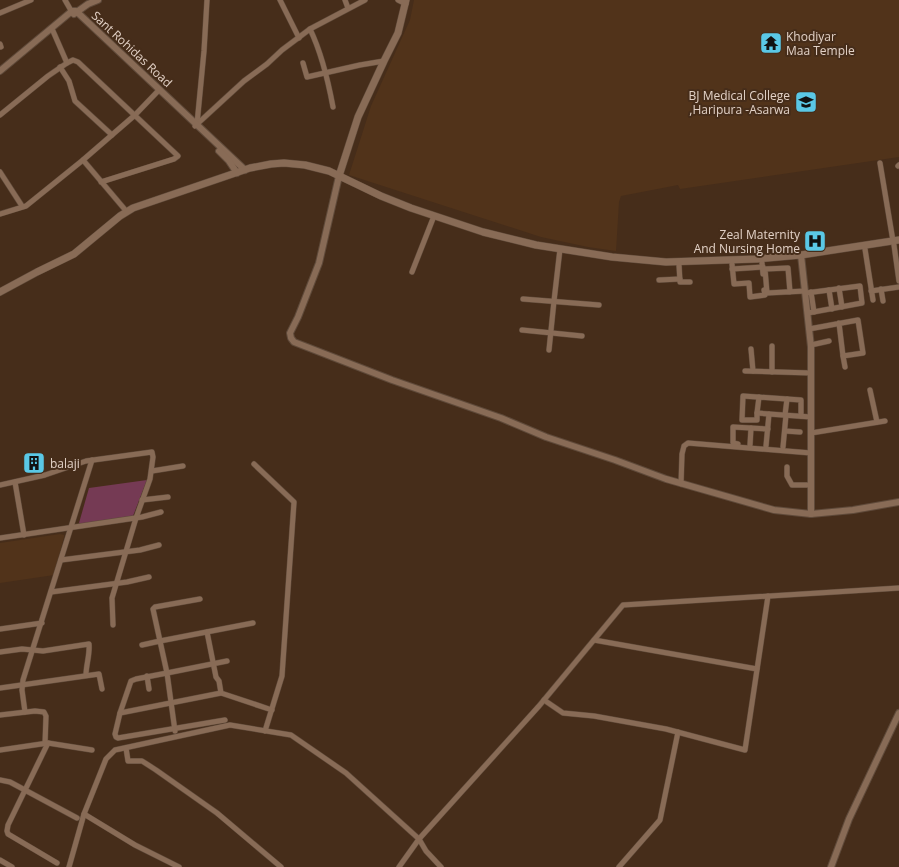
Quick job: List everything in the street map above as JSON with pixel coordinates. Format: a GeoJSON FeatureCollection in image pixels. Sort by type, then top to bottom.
{"type":"FeatureCollection","features":[{"type":"Feature","properties":{"kind":"main road"},"geometry":{"type":"LineString","coordinates":[[339,176],[356,123],[398,33],[406,2]]}},
{"type":"Feature","properties":{"kind":"main road"},"geometry":{"type":"LineString","coordinates":[[1,290],[74,254],[120,216],[133,208],[245,170],[271,164],[284,163],[314,167],[339,176],[381,196],[434,216],[490,234],[560,251],[637,264],[732,266],[762,265],[801,257],[896,242]]}},
{"type":"Feature","properties":{"kind":"main road"},"geometry":{"type":"LineString","coordinates":[[560,251],[634,260],[666,262],[801,257],[865,249],[896,242]]}},
{"type":"Feature","properties":{"kind":"street"},"geometry":{"type":"LineString","coordinates":[[0,13],[31,0]]}},
{"type":"Feature","properties":{"kind":"street"},"geometry":{"type":"LineString","coordinates":[[65,0],[74,12]]}},
{"type":"Feature","properties":{"kind":"street"},"geometry":{"type":"LineString","coordinates":[[0,71],[74,12],[98,0]]}},
{"type":"Feature","properties":{"kind":"street"},"geometry":{"type":"LineString","coordinates":[[207,0],[204,51],[196,125],[229,161],[237,173]]}},
{"type":"Feature","properties":{"kind":"street"},"geometry":{"type":"LineString","coordinates":[[280,0],[299,38]]}},
{"type":"Feature","properties":{"kind":"street"},"geometry":{"type":"LineString","coordinates":[[346,0],[348,8]]}},
{"type":"Feature","properties":{"kind":"street"},"geometry":{"type":"LineString","coordinates":[[196,125],[244,81],[310,29],[365,0]]}},
{"type":"Feature","properties":{"kind":"street"},"geometry":{"type":"LineString","coordinates":[[398,0],[406,2]]}},
{"type":"Feature","properties":{"kind":"street"},"geometry":{"type":"LineString","coordinates":[[0,75],[74,12]]}},
{"type":"Feature","properties":{"kind":"street","name":"Sant Rohidas Road"},"geometry":{"type":"LineString","coordinates":[[74,12],[245,170]]}},
{"type":"Feature","properties":{"kind":"street"},"geometry":{"type":"LineString","coordinates":[[310,29],[327,72],[333,107]]}},
{"type":"Feature","properties":{"kind":"street"},"geometry":{"type":"LineString","coordinates":[[53,31],[67,62]]}},
{"type":"Feature","properties":{"kind":"street"},"geometry":{"type":"LineString","coordinates":[[0,115],[67,62],[73,60],[78,62],[178,156],[174,159],[101,182]]}},
{"type":"Feature","properties":{"kind":"street"},"geometry":{"type":"LineString","coordinates":[[303,63],[307,77],[384,61]]}},
{"type":"Feature","properties":{"kind":"street"},"geometry":{"type":"LineString","coordinates":[[60,67],[69,80],[75,101],[112,135]]}},
{"type":"Feature","properties":{"kind":"street"},"geometry":{"type":"LineString","coordinates":[[0,214],[26,206],[83,160],[135,115],[158,91]]}},
{"type":"Feature","properties":{"kind":"street"},"geometry":{"type":"LineString","coordinates":[[83,160],[127,212]]}},
{"type":"Feature","properties":{"kind":"street"},"geometry":{"type":"LineString","coordinates":[[880,163],[896,242],[899,281]]}},
{"type":"Feature","properties":{"kind":"street"},"geometry":{"type":"LineString","coordinates":[[0,172],[22,206]]}},
{"type":"Feature","properties":{"kind":"street"},"geometry":{"type":"LineString","coordinates":[[339,176],[321,257],[298,317],[291,330],[290,336],[292,341],[392,380],[501,418],[546,437],[681,484],[774,510],[811,514],[853,510],[899,502]]}},
{"type":"Feature","properties":{"kind":"street"},"geometry":{"type":"LineString","coordinates":[[412,272],[434,216]]}},
{"type":"Feature","properties":{"kind":"street"},"geometry":{"type":"LineString","coordinates":[[865,249],[873,300]]}},
{"type":"Feature","properties":{"kind":"street"},"geometry":{"type":"LineString","coordinates":[[550,350],[560,251]]}},
{"type":"Feature","properties":{"kind":"street"},"geometry":{"type":"LineString","coordinates":[[801,257],[811,312],[809,329],[811,345],[811,514]]}},
{"type":"Feature","properties":{"kind":"street"},"geometry":{"type":"LineString","coordinates":[[680,265],[680,282],[690,282]]}},
{"type":"Feature","properties":{"kind":"street"},"geometry":{"type":"LineString","coordinates":[[732,266],[734,284],[749,283],[750,297],[765,295],[762,265]]}},
{"type":"Feature","properties":{"kind":"street"},"geometry":{"type":"LineString","coordinates":[[790,292],[788,268],[765,269],[767,293],[807,292],[860,286],[862,303],[811,312]]}},
{"type":"Feature","properties":{"kind":"street"},"geometry":{"type":"LineString","coordinates":[[670,279],[670,287]]}},
{"type":"Feature","properties":{"kind":"street"},"geometry":{"type":"LineString","coordinates":[[659,280],[680,279]]}},
{"type":"Feature","properties":{"kind":"street"},"geometry":{"type":"LineString","coordinates":[[871,291],[899,287]]}},
{"type":"Feature","properties":{"kind":"street"},"geometry":{"type":"LineString","coordinates":[[839,288],[842,307]]}},
{"type":"Feature","properties":{"kind":"street"},"geometry":{"type":"LineString","coordinates":[[881,289],[883,301]]}},
{"type":"Feature","properties":{"kind":"street"},"geometry":{"type":"LineString","coordinates":[[829,290],[832,309]]}},
{"type":"Feature","properties":{"kind":"street"},"geometry":{"type":"LineString","coordinates":[[523,299],[599,305]]}},
{"type":"Feature","properties":{"kind":"street"},"geometry":{"type":"LineString","coordinates":[[809,329],[858,320],[863,353],[843,356]]}},
{"type":"Feature","properties":{"kind":"street"},"geometry":{"type":"LineString","coordinates":[[839,323],[845,367]]}},
{"type":"Feature","properties":{"kind":"street"},"geometry":{"type":"LineString","coordinates":[[522,330],[582,336]]}},
{"type":"Feature","properties":{"kind":"street"},"geometry":{"type":"LineString","coordinates":[[811,345],[830,340]]}},
{"type":"Feature","properties":{"kind":"street"},"geometry":{"type":"LineString","coordinates":[[772,346],[772,372]]}},
{"type":"Feature","properties":{"kind":"street"},"geometry":{"type":"LineString","coordinates":[[751,349],[753,372]]}},
{"type":"Feature","properties":{"kind":"street"},"geometry":{"type":"LineString","coordinates":[[746,371],[811,373]]}},
{"type":"Feature","properties":{"kind":"street"},"geometry":{"type":"LineString","coordinates":[[870,390],[877,422]]}},
{"type":"Feature","properties":{"kind":"street"},"geometry":{"type":"LineString","coordinates":[[759,397],[757,420],[742,420],[743,396],[759,397],[801,400],[801,416]]}},
{"type":"Feature","properties":{"kind":"street"},"geometry":{"type":"LineString","coordinates":[[783,447],[787,399]]}},
{"type":"Feature","properties":{"kind":"street"},"geometry":{"type":"LineString","coordinates":[[757,413],[811,417]]}},
{"type":"Feature","properties":{"kind":"street"},"geometry":{"type":"LineString","coordinates":[[766,446],[769,414]]}},
{"type":"Feature","properties":{"kind":"street"},"geometry":{"type":"LineString","coordinates":[[811,433],[885,421]]}},
{"type":"Feature","properties":{"kind":"street"},"geometry":{"type":"LineString","coordinates":[[768,429],[733,427],[733,443],[794,448]]}},
{"type":"Feature","properties":{"kind":"street"},"geometry":{"type":"LineString","coordinates":[[750,445],[751,428]]}},
{"type":"Feature","properties":{"kind":"street"},"geometry":{"type":"LineString","coordinates":[[785,431],[800,432]]}},
{"type":"Feature","properties":{"kind":"street"},"geometry":{"type":"LineString","coordinates":[[681,484],[682,454],[684,446],[688,443],[811,453]]}},
{"type":"Feature","properties":{"kind":"street"},"geometry":{"type":"LineString","coordinates":[[0,485],[45,475],[75,464],[92,460],[150,451],[152,452],[152,471],[125,552],[111,602],[114,625]]}},
{"type":"Feature","properties":{"kind":"street"},"geometry":{"type":"LineString","coordinates":[[25,712],[22,684],[92,460]]}},
{"type":"Feature","properties":{"kind":"street"},"geometry":{"type":"LineString","coordinates":[[254,464],[294,502],[282,676],[265,731]]}},
{"type":"Feature","properties":{"kind":"street"},"geometry":{"type":"LineString","coordinates":[[152,471],[183,466]]}},
{"type":"Feature","properties":{"kind":"street"},"geometry":{"type":"LineString","coordinates":[[787,467],[787,476],[792,485],[811,485]]}},
{"type":"Feature","properties":{"kind":"street"},"geometry":{"type":"LineString","coordinates":[[15,482],[24,535]]}},
{"type":"Feature","properties":{"kind":"street"},"geometry":{"type":"LineString","coordinates":[[142,500],[168,497]]}},
{"type":"Feature","properties":{"kind":"street"},"geometry":{"type":"LineString","coordinates":[[0,538],[136,518],[161,512]]}},
{"type":"Feature","properties":{"kind":"street"},"geometry":{"type":"LineString","coordinates":[[61,560],[146,549],[159,545]]}},
{"type":"Feature","properties":{"kind":"street"},"geometry":{"type":"LineString","coordinates":[[51,592],[116,584],[149,577]]}},
{"type":"Feature","properties":{"kind":"street"},"geometry":{"type":"LineString","coordinates":[[399,867],[419,839],[544,700],[623,606],[899,588]]}},
{"type":"Feature","properties":{"kind":"street"},"geometry":{"type":"LineString","coordinates":[[544,700],[563,713],[594,716],[678,732],[745,750],[768,596]]}},
{"type":"Feature","properties":{"kind":"street"},"geometry":{"type":"LineString","coordinates":[[176,736],[170,703],[167,673],[153,609],[155,607],[200,599]]}},
{"type":"Feature","properties":{"kind":"street"},"geometry":{"type":"LineString","coordinates":[[0,629],[42,623]]}},
{"type":"Feature","properties":{"kind":"street"},"geometry":{"type":"LineString","coordinates":[[142,645],[253,623]]}},
{"type":"Feature","properties":{"kind":"street"},"geometry":{"type":"LineString","coordinates":[[208,632],[221,693]]}},
{"type":"Feature","properties":{"kind":"street"},"geometry":{"type":"LineString","coordinates":[[594,640],[757,669]]}},
{"type":"Feature","properties":{"kind":"street"},"geometry":{"type":"LineString","coordinates":[[0,652],[22,649],[43,651],[89,644],[86,675]]}},
{"type":"Feature","properties":{"kind":"street"},"geometry":{"type":"LineString","coordinates":[[225,720],[118,738],[115,734],[120,712],[131,681],[147,676],[227,661]]}},
{"type":"Feature","properties":{"kind":"street"},"geometry":{"type":"LineString","coordinates":[[0,688],[99,674],[102,689]]}},
{"type":"Feature","properties":{"kind":"street"},"geometry":{"type":"LineString","coordinates":[[147,676],[150,689]]}},
{"type":"Feature","properties":{"kind":"street"},"geometry":{"type":"LineString","coordinates":[[120,712],[221,693],[272,710]]}},
{"type":"Feature","properties":{"kind":"street"},"geometry":{"type":"LineString","coordinates":[[0,716],[40,710],[45,713],[46,744],[7,830],[8,834],[57,863]]}},
{"type":"Feature","properties":{"kind":"street"},"geometry":{"type":"LineString","coordinates":[[831,867],[849,819],[899,713]]}},
{"type":"Feature","properties":{"kind":"street"},"geometry":{"type":"LineString","coordinates":[[69,867],[84,814],[106,759],[115,750],[230,725],[290,734],[346,773],[419,839],[426,851],[441,867]]}},
{"type":"Feature","properties":{"kind":"street"},"geometry":{"type":"LineString","coordinates":[[619,867],[660,820],[678,732]]}},
{"type":"Feature","properties":{"kind":"street"},"geometry":{"type":"LineString","coordinates":[[0,750],[46,744],[92,750]]}},
{"type":"Feature","properties":{"kind":"street"},"geometry":{"type":"LineString","coordinates":[[126,748],[128,762],[142,761],[156,770],[217,813],[281,867]]}},
{"type":"Feature","properties":{"kind":"street"},"geometry":{"type":"LineString","coordinates":[[0,780],[10,782],[77,818]]}},
{"type":"Feature","properties":{"kind":"street"},"geometry":{"type":"LineString","coordinates":[[84,814],[134,845],[179,867]]}},
{"type":"Feature","properties":{"kind":"street"},"geometry":{"type":"LineString","coordinates":[[0,860],[12,867]]}},
{"type":"Feature","properties":{"kind":"shaded area"},"geometry":{"type":"Polygon","coordinates":[[[414,0],[899,0],[899,157],[680,189],[678,185],[621,196],[619,202],[616,251],[588,247],[541,237],[349,175],[371,106],[410,20],[414,0]]]}},
{"type":"Feature","properties":{"kind":"shaded area"},"geometry":{"type":"Polygon","coordinates":[[[147,480],[133,516],[81,524],[79,523],[89,488],[147,480]]]}},
{"type":"Feature","properties":{"kind":"shaded area"},"geometry":{"type":"Polygon","coordinates":[[[60,534],[64,535],[64,537],[54,575],[0,583],[0,543],[60,534]]]}},
{"type":"Feature","properties":{"kind":"place","name":"Khodiyar Maa Temple"},"geometry":{"type":"Point","coordinates":[771,43]}},
{"type":"Feature","properties":{"kind":"place","name":"BJ Medical College ,Haripura -Asarwa"},"geometry":{"type":"Point","coordinates":[806,102]}},
{"type":"Feature","properties":{"kind":"place","name":"Zeal Maternity And Nursing Home"},"geometry":{"type":"Point","coordinates":[815,241]}},
{"type":"Feature","properties":{"kind":"place","name":"balaji"},"geometry":{"type":"Point","coordinates":[34,463]}}]}
